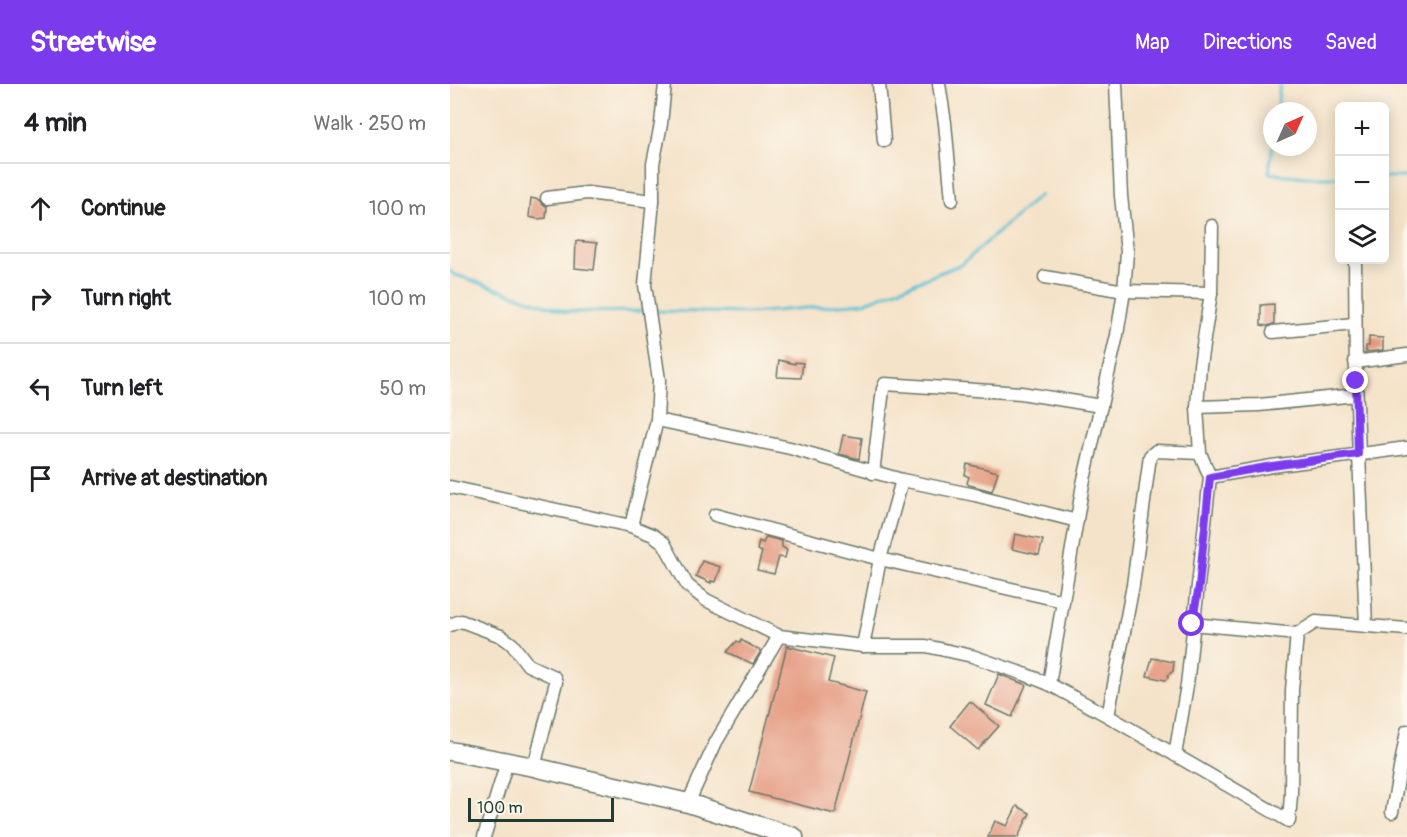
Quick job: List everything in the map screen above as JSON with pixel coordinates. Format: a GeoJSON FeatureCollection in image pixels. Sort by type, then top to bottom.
{"type":"FeatureCollection","features":[{"type":"Feature","properties":{"kind":"main road"},"geometry":{"type":"LineString","coordinates":[[450,751],[534,767],[688,803],[794,837]]}},
{"type":"Feature","properties":{"kind":"street"},"geometry":{"type":"LineString","coordinates":[[631,526],[657,420],[658,380],[645,285],[653,201],[653,164],[661,124],[665,84]]}},
{"type":"Feature","properties":{"kind":"street"},"geometry":{"type":"LineString","coordinates":[[879,84],[884,141]]}},
{"type":"Feature","properties":{"kind":"street"},"geometry":{"type":"LineString","coordinates":[[939,84],[952,200]]}},
{"type":"Feature","properties":{"kind":"street"},"geometry":{"type":"LineString","coordinates":[[1049,684],[1077,521],[1117,335],[1124,291],[1127,252],[1121,196],[1116,84]]}},
{"type":"Feature","properties":{"kind":"street"},"geometry":{"type":"LineString","coordinates":[[547,198],[587,193],[653,201]]}},
{"type":"Feature","properties":{"kind":"street"},"geometry":{"type":"LineString","coordinates":[[1175,755],[1187,686],[1192,624],[1199,586],[1210,477],[1200,453],[1197,407],[1200,365],[1211,293],[1212,226]]}},
{"type":"Feature","properties":{"kind":"street"},"geometry":{"type":"LineString","coordinates":[[1354,264],[1356,395],[1366,626]]}},
{"type":"Feature","properties":{"kind":"street"},"geometry":{"type":"LineString","coordinates":[[1045,277],[1124,291],[1211,293]]}},
{"type":"Feature","properties":{"kind":"street"},"geometry":{"type":"LineString","coordinates":[[1273,332],[1354,324]]}},
{"type":"Feature","properties":{"kind":"street"},"geometry":{"type":"LineString","coordinates":[[1355,362],[1407,355]]}},
{"type":"Feature","properties":{"kind":"street"},"geometry":{"type":"LineString","coordinates":[[873,473],[885,384],[1021,393],[1101,406]]}},
{"type":"Feature","properties":{"kind":"street"},"geometry":{"type":"LineString","coordinates":[[1197,407],[1259,405],[1356,395]]}},
{"type":"Feature","properties":{"kind":"street"},"geometry":{"type":"LineString","coordinates":[[657,420],[790,448],[873,473],[975,495],[1077,521]]}},
{"type":"Feature","properties":{"kind":"street"},"geometry":{"type":"LineString","coordinates":[[1210,477],[1272,466],[1407,448]]}},
{"type":"Feature","properties":{"kind":"street"},"geometry":{"type":"LineString","coordinates":[[1108,716],[1132,585],[1150,456],[1156,451],[1200,453]]}},
{"type":"Feature","properties":{"kind":"street"},"geometry":{"type":"LineString","coordinates":[[863,646],[880,559],[902,480]]}},
{"type":"Feature","properties":{"kind":"street"},"geometry":{"type":"LineString","coordinates":[[450,487],[631,526],[653,535],[664,543],[687,585],[706,600],[779,636],[863,646],[926,646],[972,656],[1049,684],[1289,821],[1292,690],[1297,634]]}},
{"type":"Feature","properties":{"kind":"street"},"geometry":{"type":"LineString","coordinates":[[715,515],[880,559],[1063,601]]}},
{"type":"Feature","properties":{"kind":"street"},"geometry":{"type":"LineString","coordinates":[[450,625],[461,621],[501,636],[512,645],[528,665],[554,677],[556,682],[534,767]]}},
{"type":"Feature","properties":{"kind":"street"},"geometry":{"type":"LineString","coordinates":[[1192,624],[1297,634],[1316,622],[1407,629]]}},
{"type":"Feature","properties":{"kind":"street"},"geometry":{"type":"LineString","coordinates":[[688,803],[716,742],[779,636]]}},
{"type":"Feature","properties":{"kind":"street"},"geometry":{"type":"LineString","coordinates":[[1392,812],[1407,731]]}},
{"type":"Feature","properties":{"kind":"street"},"geometry":{"type":"LineString","coordinates":[[484,837],[507,762]]}},
{"type":"Feature","properties":{"kind":"building"},"geometry":{"type":"Polygon","coordinates":[[[531,198],[547,206],[546,218],[529,217],[531,198]]]}},
{"type":"Feature","properties":{"kind":"building"},"geometry":{"type":"Polygon","coordinates":[[[576,241],[597,243],[594,270],[575,268],[576,241]]]}},
{"type":"Feature","properties":{"kind":"building"},"geometry":{"type":"Polygon","coordinates":[[[1274,304],[1274,324],[1261,325],[1261,305],[1274,304]]]}},
{"type":"Feature","properties":{"kind":"building"},"geometry":{"type":"Polygon","coordinates":[[[1369,337],[1383,338],[1383,350],[1366,352],[1369,337]]]}},
{"type":"Feature","properties":{"kind":"building"},"geometry":{"type":"Polygon","coordinates":[[[779,360],[795,364],[795,362],[803,363],[801,378],[777,377],[779,360]]]}},
{"type":"Feature","properties":{"kind":"building"},"geometry":{"type":"Polygon","coordinates":[[[843,435],[862,438],[859,459],[839,454],[843,435]]]}},
{"type":"Feature","properties":{"kind":"building"},"geometry":{"type":"Polygon","coordinates":[[[967,464],[998,472],[992,491],[967,483],[969,477],[965,475],[967,464]]]}},
{"type":"Feature","properties":{"kind":"building"},"geometry":{"type":"Polygon","coordinates":[[[1015,534],[1043,540],[1039,555],[1012,549],[1015,534]]]}},
{"type":"Feature","properties":{"kind":"building"},"geometry":{"type":"Polygon","coordinates":[[[766,537],[782,541],[782,547],[787,550],[785,558],[779,557],[774,574],[757,570],[762,552],[757,550],[759,541],[763,543],[766,537]]]}},
{"type":"Feature","properties":{"kind":"building"},"geometry":{"type":"Polygon","coordinates":[[[702,561],[721,567],[716,582],[711,581],[711,583],[696,576],[702,561]]]}},
{"type":"Feature","properties":{"kind":"building"},"geometry":{"type":"Polygon","coordinates":[[[741,640],[761,651],[753,664],[727,652],[737,641],[740,643],[741,640]]]}},
{"type":"Feature","properties":{"kind":"building"},"geometry":{"type":"Polygon","coordinates":[[[787,646],[834,658],[828,682],[866,692],[835,814],[749,792],[787,646]]]}},
{"type":"Feature","properties":{"kind":"building"},"geometry":{"type":"Polygon","coordinates":[[[1152,658],[1174,662],[1173,671],[1168,678],[1165,680],[1147,676],[1152,658]]]}},
{"type":"Feature","properties":{"kind":"building"},"geometry":{"type":"Polygon","coordinates":[[[999,674],[1026,685],[1012,717],[986,705],[999,674]]]}},
{"type":"Feature","properties":{"kind":"building"},"geometry":{"type":"Polygon","coordinates":[[[970,701],[999,726],[978,750],[950,726],[970,701]]]}},
{"type":"Feature","properties":{"kind":"building"},"geometry":{"type":"Polygon","coordinates":[[[1017,806],[1030,813],[1018,837],[988,837],[995,821],[1007,826],[1017,806]]]}},
{"type":"Feature","properties":{"kind":"waterway"},"geometry":{"type":"LineString","coordinates":[[1278,102],[1280,84]]}},
{"type":"Feature","properties":{"kind":"waterway"},"geometry":{"type":"LineString","coordinates":[[1271,156],[1269,173],[1305,177],[1335,177]]}},
{"type":"Feature","properties":{"kind":"waterway"},"geometry":{"type":"LineString","coordinates":[[1389,177],[1407,177]]}},
{"type":"Feature","properties":{"kind":"waterway"},"geometry":{"type":"LineString","coordinates":[[653,311],[751,313],[864,303],[962,264],[1040,195]]}},
{"type":"Feature","properties":{"kind":"waterway"},"geometry":{"type":"LineString","coordinates":[[450,271],[453,274],[566,312],[647,311]]}},
{"type":"Feature","properties":{"kind":"route"},"geometry":{"type":"LineString","coordinates":[[1192,624],[1206,530],[1210,477],[1358,454],[1356,381]]}}]}
